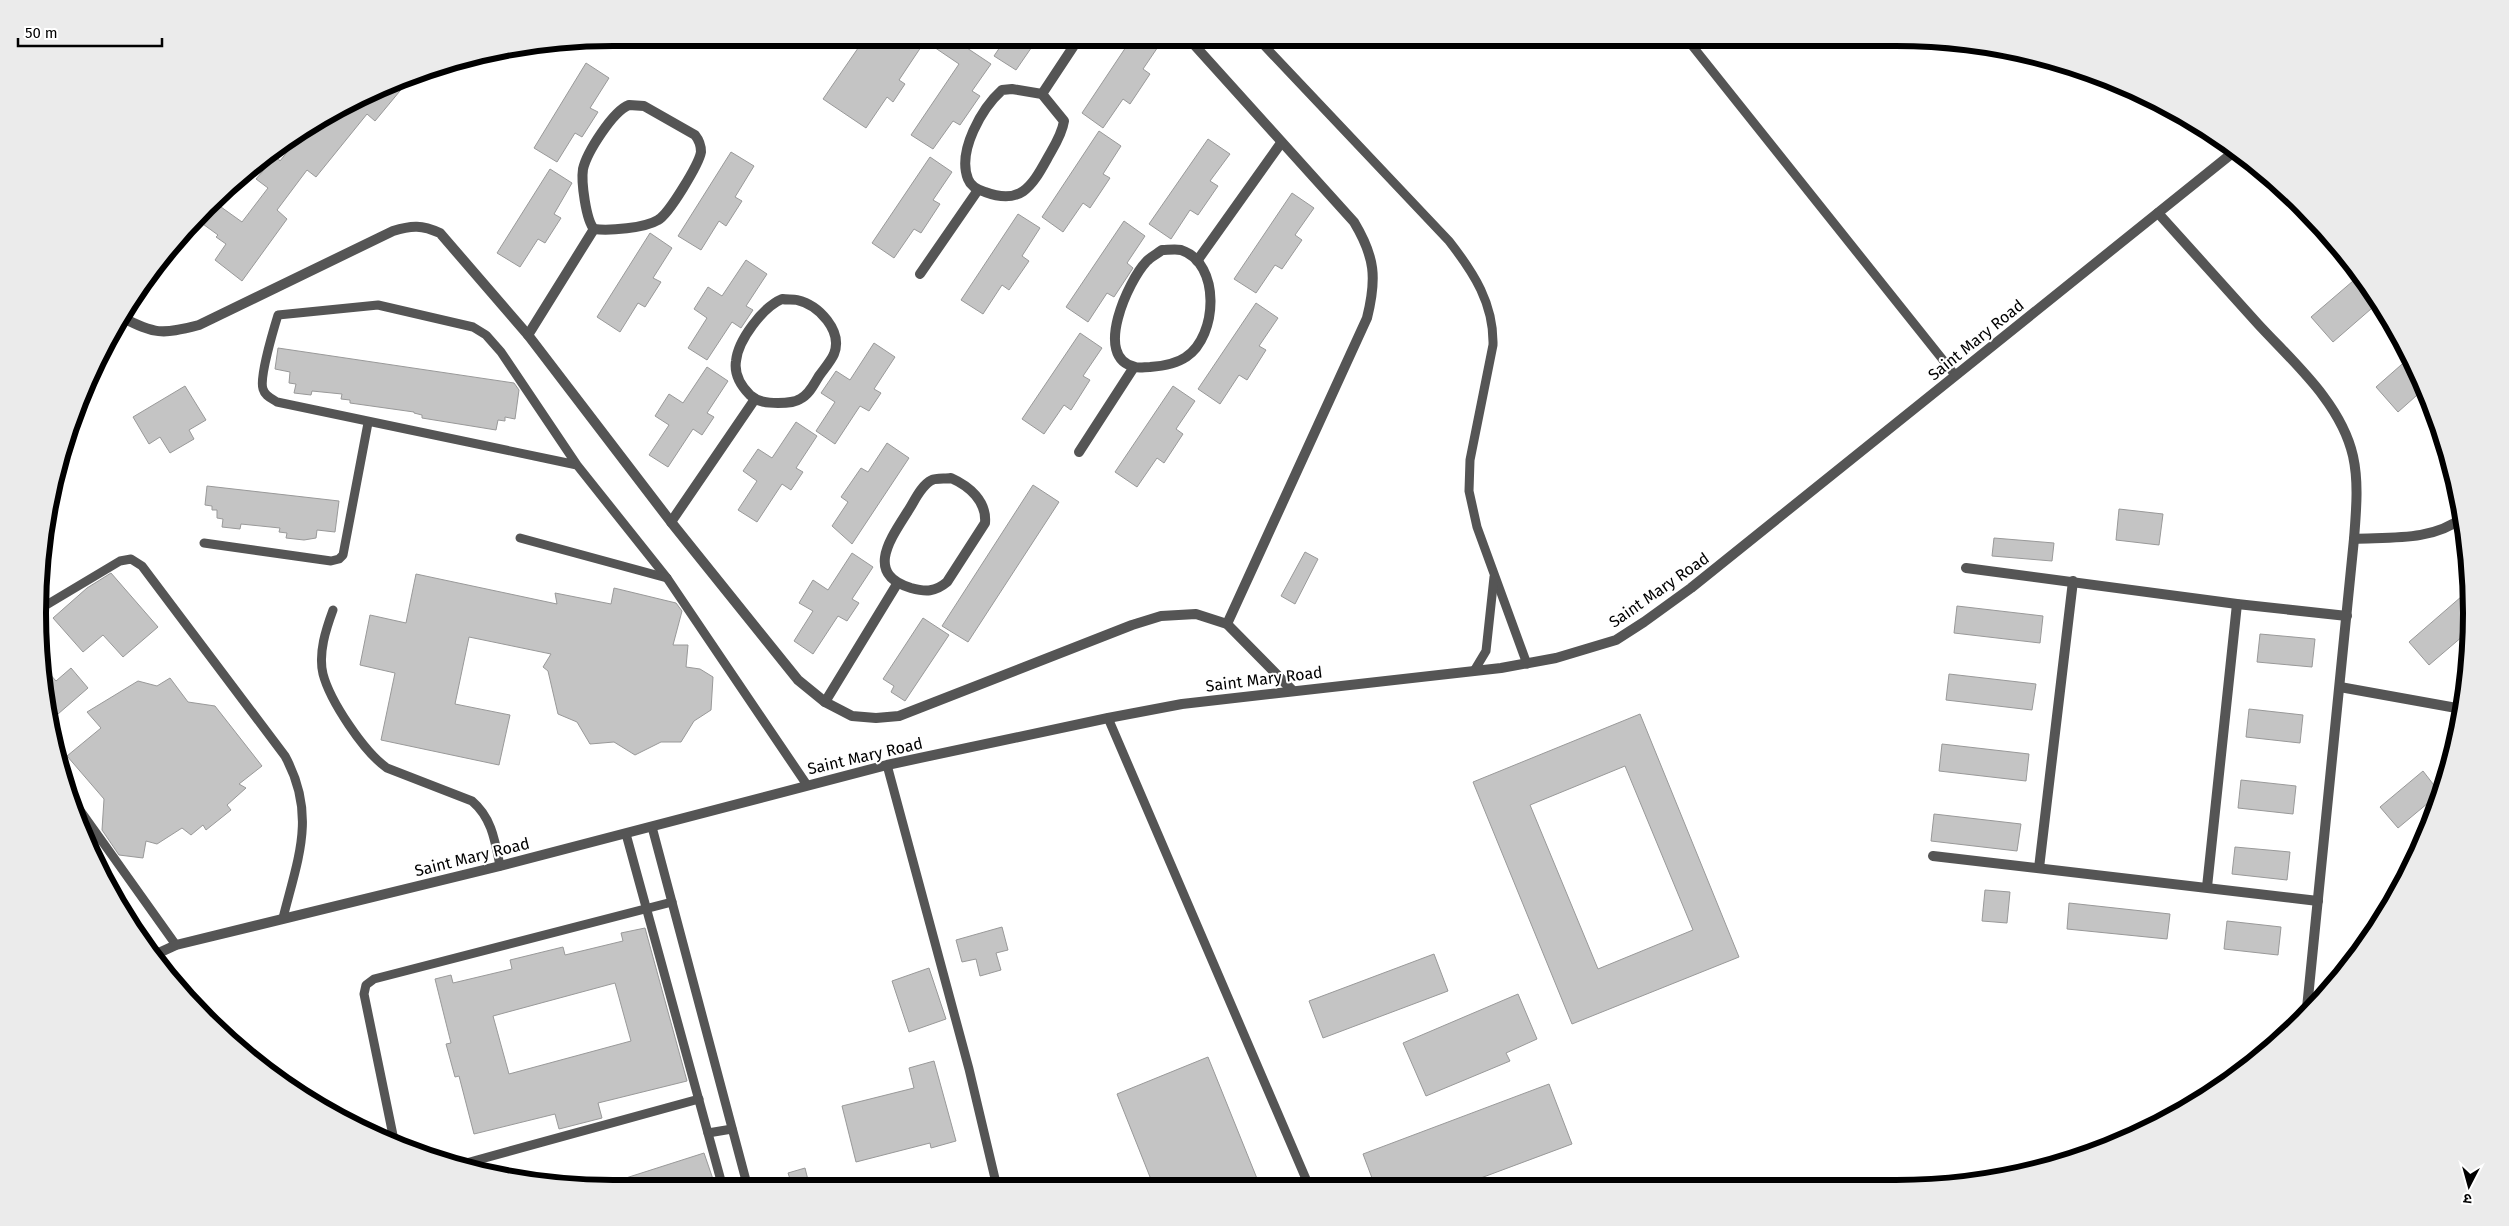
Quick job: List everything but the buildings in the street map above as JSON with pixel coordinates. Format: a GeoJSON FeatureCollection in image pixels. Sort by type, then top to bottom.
{"type":"FeatureCollection","features":[{"type":"Feature","properties":{"kind":"street"},"geometry":{"type":"LineString","coordinates":[[1042,94],[1074,46]]}},
{"type":"Feature","properties":{"kind":"street"},"geometry":{"type":"LineString","coordinates":[[1195,46],[1354,222],[1372,258],[1373,294],[1367,318],[1227,624]]}},
{"type":"Feature","properties":{"kind":"street"},"geometry":{"type":"LineString","coordinates":[[1012,89],[1042,94],[1064,122],[1063,128],[1037,178],[1022,194],[1013,197],[978,190],[968,179],[965,161],[971,137],[986,111],[1002,90],[1012,89]]}},
{"type":"Feature","properties":{"kind":"street"},"geometry":{"type":"LineString","coordinates":[[629,105],[644,106],[695,134],[700,142],[699,158],[667,212],[659,220],[646,224],[594,229],[588,218],[583,171],[586,159],[617,112],[629,105]]}},
{"type":"Feature","properties":{"kind":"street"},"geometry":{"type":"LineString","coordinates":[[1197,261],[1281,143]]}},
{"type":"Feature","properties":{"kind":"street","name":"Saint Mary Road"},"geometry":{"type":"LineString","coordinates":[[159,953],[176,945],[500,866],[887,765],[1182,704],[1527,664],[1586,651],[1616,640],[1691,588],[2229,155]]}},
{"type":"Feature","properties":{"kind":"street"},"geometry":{"type":"LineString","coordinates":[[920,274],[978,190]]}},
{"type":"Feature","properties":{"kind":"street"},"geometry":{"type":"LineString","coordinates":[[2158,214],[2331,408],[2345,432],[2353,456],[2356,496],[2354,539],[2308,1003]]}},
{"type":"Feature","properties":{"kind":"street"},"geometry":{"type":"LineString","coordinates":[[128,320],[149,331],[173,331],[198,325],[393,231],[409,226],[424,226],[440,233],[528,335],[671,522],[798,680],[826,702],[852,716],[876,718],[899,716],[1161,616],[1196,614],[1227,624],[1292,690]]}},
{"type":"Feature","properties":{"kind":"street"},"geometry":{"type":"LineString","coordinates":[[528,335],[594,229]]}},
{"type":"Feature","properties":{"kind":"street"},"geometry":{"type":"LineString","coordinates":[[1162,250],[1181,250],[1197,261],[1207,278],[1211,297],[1207,330],[1199,344],[1188,356],[1176,363],[1134,367],[1123,361],[1116,351],[1115,325],[1132,284],[1146,261],[1162,250]]}},
{"type":"Feature","properties":{"kind":"street"},"geometry":{"type":"LineString","coordinates":[[782,299],[798,300],[816,309],[825,317],[836,340],[834,354],[801,400],[774,403],[755,399],[738,380],[736,361],[760,313],[770,304],[782,299]]}},
{"type":"Feature","properties":{"kind":"street"},"geometry":{"type":"LineString","coordinates":[[1079,452],[1134,367]]}},
{"type":"Feature","properties":{"kind":"street"},"geometry":{"type":"LineString","coordinates":[[671,522],[755,399]]}},
{"type":"Feature","properties":{"kind":"street"},"geometry":{"type":"LineString","coordinates":[[951,478],[966,485],[983,505],[986,513],[985,523],[947,582],[939,588],[925,592],[897,584],[888,571],[884,555],[888,542],[922,490],[932,480],[951,478]]}},
{"type":"Feature","properties":{"kind":"street"},"geometry":{"type":"LineString","coordinates":[[2354,539],[2441,532],[2455,522]]}},
{"type":"Feature","properties":{"kind":"street"},"geometry":{"type":"LineString","coordinates":[[1966,568],[2237,604],[2347,616]]}},
{"type":"Feature","properties":{"kind":"street"},"geometry":{"type":"LineString","coordinates":[[2039,868],[2073,581]]}},
{"type":"Feature","properties":{"kind":"street"},"geometry":{"type":"LineString","coordinates":[[826,702],[897,584]]}},
{"type":"Feature","properties":{"kind":"street"},"geometry":{"type":"LineString","coordinates":[[2206,887],[2237,604]]}},
{"type":"Feature","properties":{"kind":"street"},"geometry":{"type":"LineString","coordinates":[[2340,686],[2455,708]]}},
{"type":"Feature","properties":{"kind":"street"},"geometry":{"type":"LineString","coordinates":[[1934,856],[2318,901]]}},
{"type":"Feature","properties":{"kind":"lane"},"geometry":{"type":"LineString","coordinates":[[1265,46],[1449,241],[1471,269],[1489,307],[1494,326],[1493,345],[1470,460],[1469,492],[1477,527],[1527,664]]}},
{"type":"Feature","properties":{"kind":"lane"},"geometry":{"type":"LineString","coordinates":[[1698,46],[1956,375]]}},
{"type":"Feature","properties":{"kind":"lane"},"geometry":{"type":"LineString","coordinates":[[577,465],[368,423],[277,402],[267,396],[262,387],[270,342],[278,315],[378,305],[473,327],[486,335],[501,352],[577,465],[667,578],[808,785]]}},
{"type":"Feature","properties":{"kind":"lane"},"geometry":{"type":"LineString","coordinates":[[204,543],[332,561],[339,559],[343,555],[368,423]]}},
{"type":"Feature","properties":{"kind":"lane"},"geometry":{"type":"LineString","coordinates":[[520,538],[667,578]]}},
{"type":"Feature","properties":{"kind":"lane"},"geometry":{"type":"LineString","coordinates":[[46,605],[120,561],[131,559],[142,566],[285,756],[295,775],[301,794],[303,832],[283,918]]}},
{"type":"Feature","properties":{"kind":"lane"},"geometry":{"type":"LineString","coordinates":[[1474,671],[1486,652],[1495,575]]}},
{"type":"Feature","properties":{"kind":"lane"},"geometry":{"type":"LineString","coordinates":[[333,610],[322,652],[322,673],[331,694],[363,746],[375,760],[387,768],[472,801],[481,809],[493,831],[500,866]]}},
{"type":"Feature","properties":{"kind":"lane"},"geometry":{"type":"LineString","coordinates":[[1108,718],[1306,1180]]}},
{"type":"Feature","properties":{"kind":"lane"},"geometry":{"type":"LineString","coordinates":[[887,765],[969,1069],[995,1180]]}},
{"type":"Feature","properties":{"kind":"lane"},"geometry":{"type":"LineString","coordinates":[[83,815],[176,945]]}},
{"type":"Feature","properties":{"kind":"lane"},"geometry":{"type":"LineString","coordinates":[[652,827],[746,1180]]}},
{"type":"Feature","properties":{"kind":"lane"},"geometry":{"type":"LineString","coordinates":[[626,834],[721,1180]]}},
{"type":"Feature","properties":{"kind":"lane"},"geometry":{"type":"LineString","coordinates":[[393,1136],[364,994],[366,986],[374,979],[672,902]]}},
{"type":"Feature","properties":{"kind":"lane"},"geometry":{"type":"LineString","coordinates":[[472,1161],[699,1099]]}},
{"type":"Feature","properties":{"kind":"lane"},"geometry":{"type":"LineString","coordinates":[[708,1133],[732,1128]]}}]}
